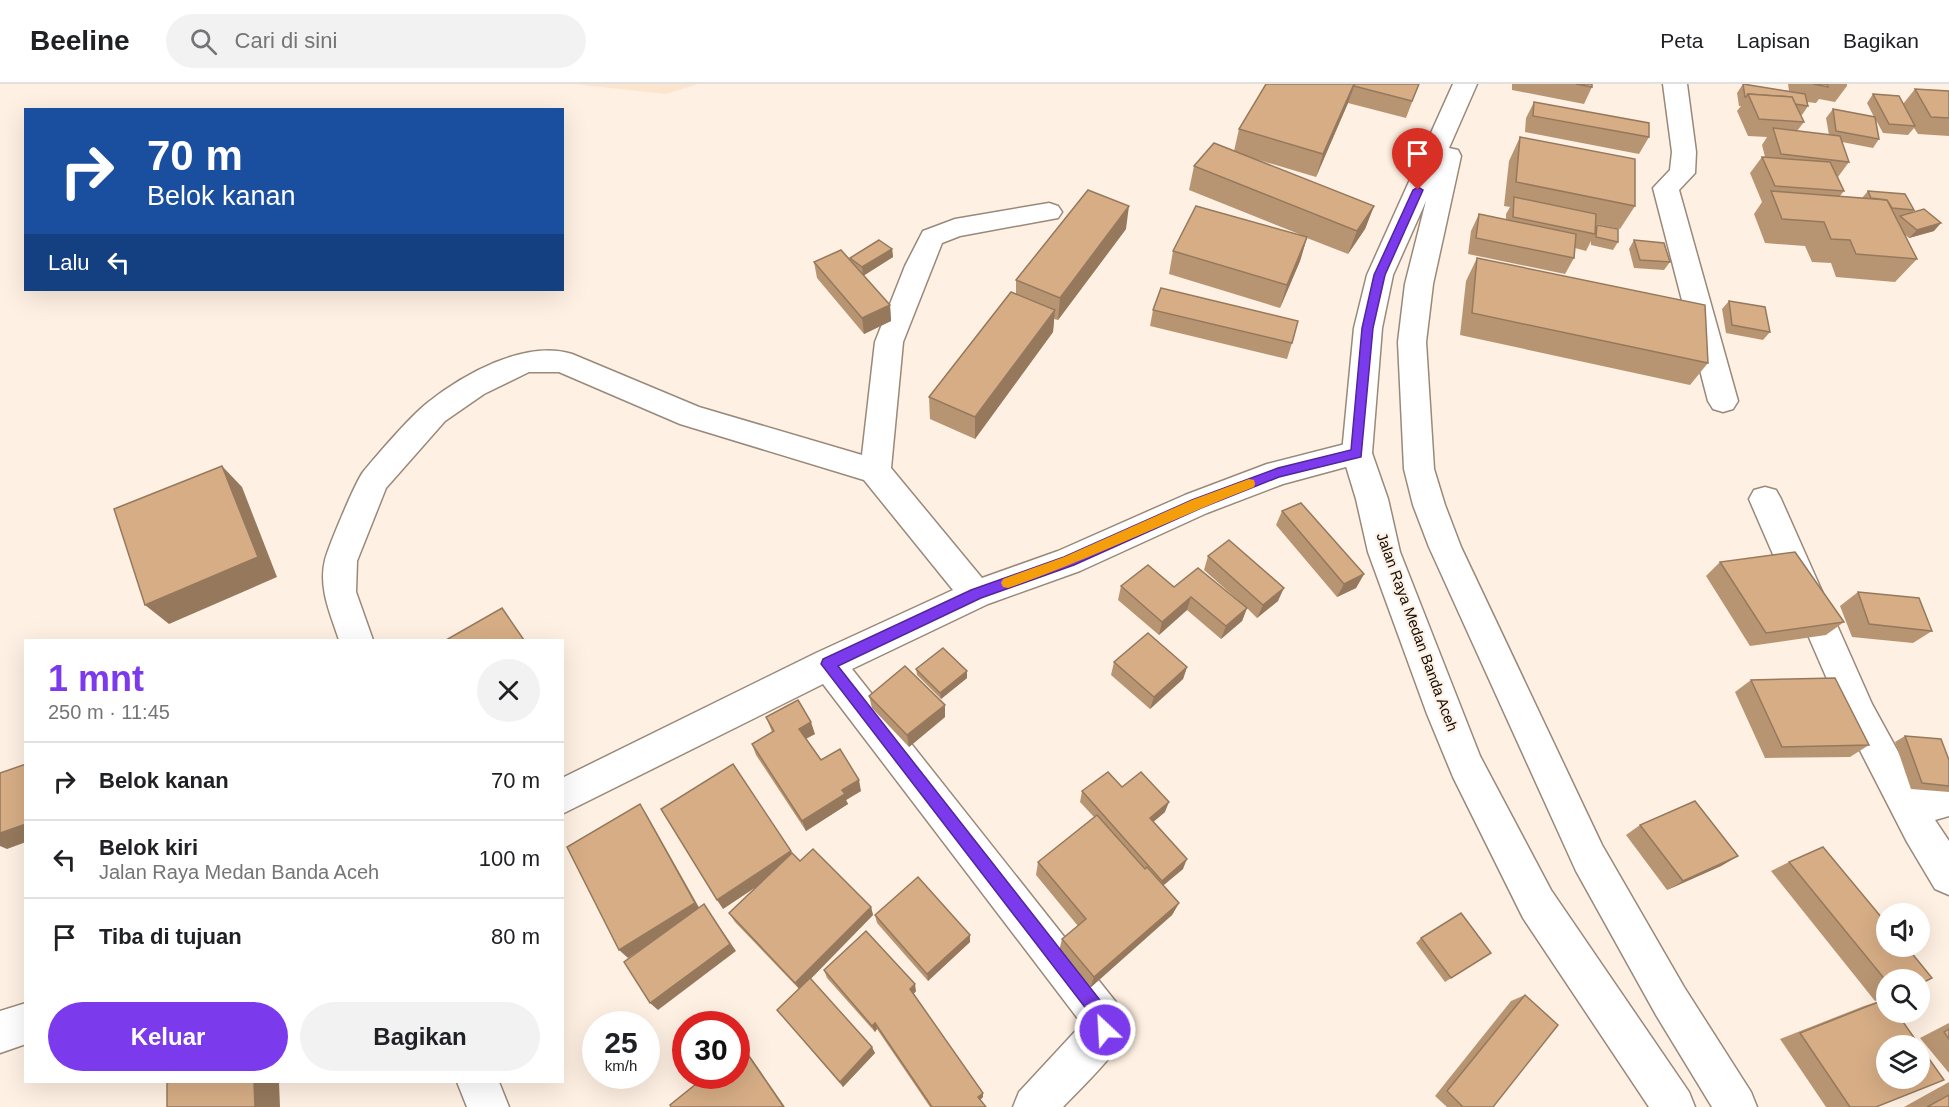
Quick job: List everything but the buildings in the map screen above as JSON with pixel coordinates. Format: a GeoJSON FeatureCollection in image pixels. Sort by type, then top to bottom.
{"type":"FeatureCollection","features":[{"type":"Feature","properties":{"kind":"main road","name":"Jalan Raya Medan Banda Aceh"},"geometry":{"type":"LineString","coordinates":[[1466,84],[1380,275],[1368,328],[1357,453],[1372,499],[1384,552],[1466,765],[1537,904],[1674,1107]]}},
{"type":"Feature","properties":{"kind":"main road","name":"Jalan Raya Medan Banda Aceh"},"geometry":{"type":"LineString","coordinates":[[1466,84],[1419,284],[1412,342],[1419,469],[1429,505],[1445,547],[1589,858],[1670,1001],[1736,1107]]}},
{"type":"Feature","properties":{"kind":"main road"},"geometry":{"type":"LineString","coordinates":[[1675,84],[1684,152],[1682,173],[1666,188],[1724,402]]}},
{"type":"Feature","properties":{"kind":"main road"},"geometry":{"type":"LineString","coordinates":[[875,471],[889,342],[918,266],[932,237],[955,228],[1049,213]]}},
{"type":"Feature","properties":{"kind":"main road"},"geometry":{"type":"LineString","coordinates":[[356,639],[340,592],[341,561],[374,482],[435,413],[474,386],[525,362],[562,361],[690,416],[875,471],[976,594]]}},
{"type":"Feature","properties":{"kind":"main road"},"geometry":{"type":"LineString","coordinates":[[564,796],[828,664],[976,594],[1069,561],[1196,504],[1278,473],[1357,453]]}},
{"type":"Feature","properties":{"kind":"main road"},"geometry":{"type":"LineString","coordinates":[[1766,499],[1859,714],[1909,808],[1949,876]]}},
{"type":"Feature","properties":{"kind":"main road"},"geometry":{"type":"LineString","coordinates":[[828,664],[1101,1015],[1105,1030],[1034,1107]]}},
{"type":"Feature","properties":{"kind":"main road"},"geometry":{"type":"LineString","coordinates":[[1909,808],[1949,799]]}},
{"type":"Feature","properties":{"kind":"main road"},"geometry":{"type":"LineString","coordinates":[[0,1032],[24,1024]]}},
{"type":"Feature","properties":{"kind":"main road"},"geometry":{"type":"LineString","coordinates":[[478,1083],[488,1107]]}},
{"type":"Feature","properties":{"kind":"shaded area"},"geometry":{"type":"Polygon","coordinates":[[[574,84],[698,84],[666,94],[574,84]]]}},
{"type":"Feature","properties":{"kind":"slow traffic"},"geometry":{"type":"LineString","coordinates":[[1008,583],[1069,561],[1196,504],[1249,484]]}},
{"type":"Feature","properties":{"kind":"route"},"geometry":{"type":"LineString","coordinates":[[1105,1030],[1101,1015],[828,664],[976,594],[1069,561],[1196,504],[1278,473],[1357,453],[1368,328],[1380,275],[1418,190]]}}]}
